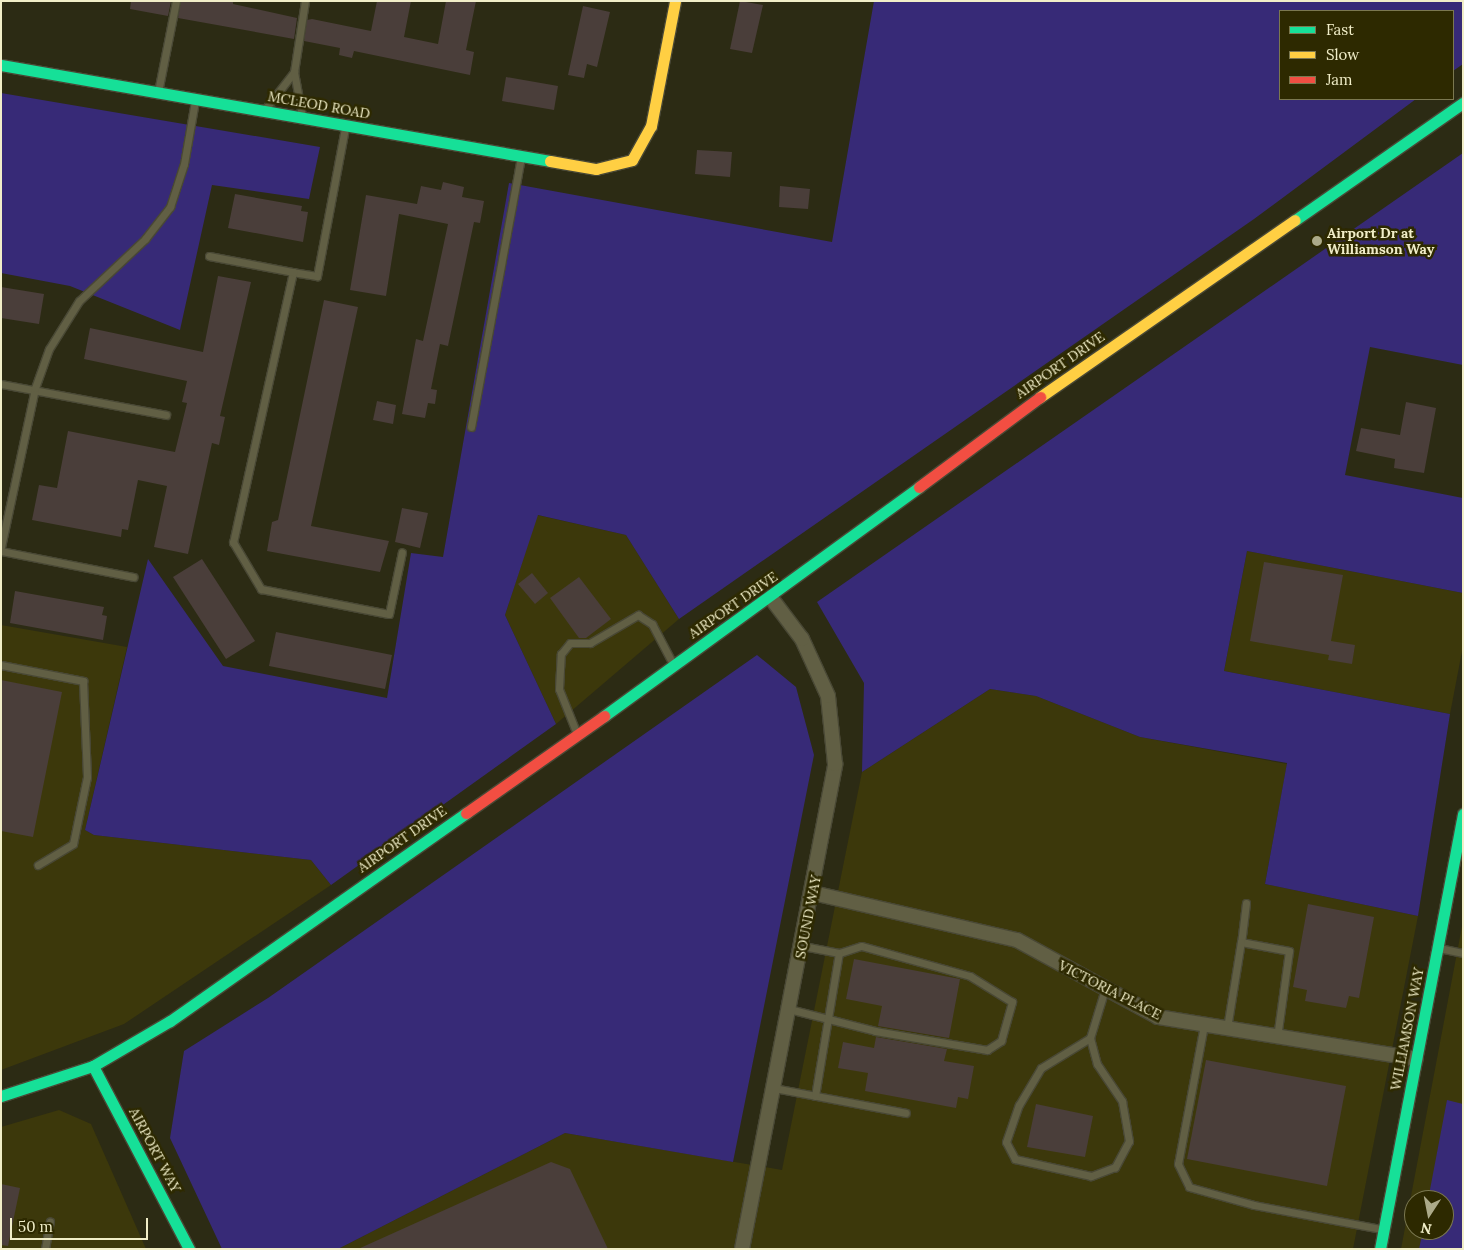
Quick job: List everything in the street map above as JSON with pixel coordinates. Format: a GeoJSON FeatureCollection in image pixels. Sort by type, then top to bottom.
{"type":"FeatureCollection","features":[{"type":"Feature","properties":{"kind":"main road","name":"MCLEOD ROAD"},"geometry":{"type":"LineString","coordinates":[[1,65],[596,169],[632,160],[651,126],[675,1]]}},
{"type":"Feature","properties":{"kind":"main road","name":"AIRPORT DRIVE"},"geometry":{"type":"LineString","coordinates":[[1,1096],[93,1066],[170,1021],[770,598],[1048,391],[1463,103]]}},
{"type":"Feature","properties":{"kind":"main road","name":"WILLIAMSON WAY"},"geometry":{"type":"LineString","coordinates":[[1380,1249],[1463,814]]}},
{"type":"Feature","properties":{"kind":"main road","name":"AIRPORT WAY"},"geometry":{"type":"LineString","coordinates":[[93,1066],[185,1245]]}},
{"type":"Feature","properties":{"kind":"street","name":"SOUND WAY"},"geometry":{"type":"LineString","coordinates":[[742,1249],[813,893],[835,764],[828,696],[802,639],[770,598]]}},
{"type":"Feature","properties":{"kind":"street","name":"VICTORIA PLACE"},"geometry":{"type":"LineString","coordinates":[[813,893],[1017,940],[1158,1018],[1416,1059]]}},
{"type":"Feature","properties":{"kind":"lane"},"geometry":{"type":"LineString","coordinates":[[158,92],[176,1]]}},
{"type":"Feature","properties":{"kind":"lane"},"geometry":{"type":"LineString","coordinates":[[302,118],[294,72],[305,1]]}},
{"type":"Feature","properties":{"kind":"lane"},"geometry":{"type":"LineString","coordinates":[[264,111],[294,72]]}},
{"type":"Feature","properties":{"kind":"lane"},"geometry":{"type":"LineString","coordinates":[[1,548],[34,390],[58,330],[79,301],[145,239],[170,207],[184,164],[195,98]]}},
{"type":"Feature","properties":{"kind":"lane"},"geometry":{"type":"LineString","coordinates":[[209,256],[317,276],[345,125]]}},
{"type":"Feature","properties":{"kind":"lane"},"geometry":{"type":"LineString","coordinates":[[471,427],[521,156]]}},
{"type":"Feature","properties":{"kind":"lane"},"geometry":{"type":"LineString","coordinates":[[293,272],[233,542],[261,589],[389,614],[402,552]]}},
{"type":"Feature","properties":{"kind":"lane"},"geometry":{"type":"LineString","coordinates":[[1,384],[166,415]]}},
{"type":"Feature","properties":{"kind":"lane"},"geometry":{"type":"LineString","coordinates":[[1,552],[133,577]]}},
{"type":"Feature","properties":{"kind":"lane"},"geometry":{"type":"LineString","coordinates":[[577,734],[559,689],[562,654],[570,643],[590,643],[638,615],[652,624],[674,666]]}},
{"type":"Feature","properties":{"kind":"lane"},"geometry":{"type":"LineString","coordinates":[[1,666],[83,681],[87,777],[73,844],[38,865]]}},
{"type":"Feature","properties":{"kind":"lane"},"geometry":{"type":"LineString","coordinates":[[1227,1028],[1246,903]]}},
{"type":"Feature","properties":{"kind":"lane"},"geometry":{"type":"LineString","coordinates":[[1241,942],[1289,951],[1277,1037]]}},
{"type":"Feature","properties":{"kind":"lane"},"geometry":{"type":"LineString","coordinates":[[790,1009],[828,1019],[987,1050],[1001,1040],[1012,1002],[970,976],[861,946],[839,954],[802,946]]}},
{"type":"Feature","properties":{"kind":"lane"},"geometry":{"type":"LineString","coordinates":[[1437,948],[1463,953]]}},
{"type":"Feature","properties":{"kind":"lane"},"geometry":{"type":"LineString","coordinates":[[815,1096],[839,954]]}},
{"type":"Feature","properties":{"kind":"lane"},"geometry":{"type":"LineString","coordinates":[[1090,1038],[1040,1068],[1019,1105],[1006,1142],[1016,1159],[1091,1176],[1115,1168],[1129,1140],[1122,1101],[1097,1064],[1090,1038],[1105,990]]}},
{"type":"Feature","properties":{"kind":"lane"},"geometry":{"type":"LineString","coordinates":[[1204,1025],[1178,1164],[1189,1187],[1254,1205],[1384,1230]]}},
{"type":"Feature","properties":{"kind":"lane"},"geometry":{"type":"LineString","coordinates":[[774,1088],[906,1113]]}},
{"type":"Feature","properties":{"kind":"lane"},"geometry":{"type":"LineString","coordinates":[[45,1249],[50,1222]]}},
{"type":"Feature","properties":{"kind":"shaded area"},"geometry":{"type":"Polygon","coordinates":[[[874,1],[1463,1],[1463,64],[1454,70],[1454,10],[1279,10],[1279,100],[1415,100],[1254,219],[679,619],[626,535],[538,515],[505,615],[556,724],[331,885],[311,860],[94,835],[85,830],[148,559],[223,666],[387,698],[411,553],[443,557],[509,183],[832,242],[874,1]]]}},
{"type":"Feature","properties":{"kind":"shaded area"},"geometry":{"type":"Polygon","coordinates":[[[1,93],[320,147],[309,199],[212,185],[180,330],[70,286],[1,273],[1,93]]]}},
{"type":"Feature","properties":{"kind":"shaded area"},"geometry":{"type":"Polygon","coordinates":[[[1463,153],[1463,365],[1370,347],[1345,475],[1463,498],[1463,593],[1247,551],[1224,671],[1450,714],[1418,916],[1265,884],[1287,763],[1140,737],[1036,696],[990,689],[862,772],[864,683],[817,602],[1463,153]]]}},
{"type":"Feature","properties":{"kind":"shaded area"},"geometry":{"type":"Polygon","coordinates":[[[537,515],[626,535],[679,619],[556,724],[505,615],[537,515]]]}},
{"type":"Feature","properties":{"kind":"shaded area"},"geometry":{"type":"Polygon","coordinates":[[[1247,551],[1463,593],[1463,646],[1450,714],[1224,671],[1247,551]]]}},
{"type":"Feature","properties":{"kind":"shaded area"},"geometry":{"type":"Polygon","coordinates":[[[1,625],[127,647],[85,830],[94,835],[311,860],[331,885],[124,1024],[1,1070],[1,625]]]}},
{"type":"Feature","properties":{"kind":"shaded area"},"geometry":{"type":"Polygon","coordinates":[[[757,655],[796,687],[814,755],[733,1162],[565,1133],[338,1249],[222,1249],[170,1138],[184,1051],[268,998],[757,655]]]}},
{"type":"Feature","properties":{"kind":"shaded area"},"geometry":{"type":"Polygon","coordinates":[[[990,689],[1036,696],[1140,737],[1287,764],[1265,884],[1418,916],[1353,1249],[338,1249],[565,1133],[782,1170],[862,772],[990,689]]]}},
{"type":"Feature","properties":{"kind":"shaded area"},"geometry":{"type":"Polygon","coordinates":[[[1463,921],[1463,1249],[1401,1249],[1404,1233],[1404,1240],[1454,1240],[1454,1190],[1412,1190],[1463,921]]]}},
{"type":"Feature","properties":{"kind":"shaded area"},"geometry":{"type":"Polygon","coordinates":[[[1447,1100],[1463,1104],[1463,1249],[1419,1249],[1421,1240],[1454,1240],[1454,1190],[1430,1190],[1447,1100]]]}},
{"type":"Feature","properties":{"kind":"shaded area"},"geometry":{"type":"Polygon","coordinates":[[[59,1110],[91,1124],[146,1249],[1,1249],[1,1127],[59,1110]]]}},
{"type":"Feature","properties":{"kind":"building"},"geometry":{"type":"Polygon","coordinates":[[[131,1],[171,1],[168,16],[130,9],[131,1]]]}},
{"type":"Feature","properties":{"kind":"building"},"geometry":{"type":"Polygon","coordinates":[[[181,1],[233,1],[233,4],[297,18],[294,39],[178,18],[181,1]]]}},
{"type":"Feature","properties":{"kind":"building"},"geometry":{"type":"Polygon","coordinates":[[[377,1],[411,1],[404,37],[438,44],[446,1],[476,1],[466,50],[474,52],[470,75],[354,51],[352,58],[339,55],[340,48],[304,41],[307,20],[312,19],[371,31],[377,1]]]}},
{"type":"Feature","properties":{"kind":"building"},"geometry":{"type":"Polygon","coordinates":[[[740,1],[763,5],[752,53],[730,49],[740,1]]]}},
{"type":"Feature","properties":{"kind":"building"},"geometry":{"type":"Polygon","coordinates":[[[583,6],[610,12],[597,67],[587,64],[584,78],[568,75],[583,6]]]}},
{"type":"Feature","properties":{"kind":"building"},"geometry":{"type":"Polygon","coordinates":[[[506,77],[558,86],[554,110],[502,101],[506,77]]]}},
{"type":"Feature","properties":{"kind":"building"},"geometry":{"type":"Polygon","coordinates":[[[697,150],[732,152],[730,177],[695,174],[697,150]]]}},
{"type":"Feature","properties":{"kind":"building"},"geometry":{"type":"Polygon","coordinates":[[[443,182],[464,187],[462,197],[484,201],[480,223],[474,222],[448,346],[440,344],[431,389],[437,390],[435,404],[428,403],[425,418],[402,414],[416,339],[423,341],[448,224],[399,214],[386,296],[350,290],[366,195],[417,204],[421,186],[441,190],[443,182]]]}},
{"type":"Feature","properties":{"kind":"building"},"geometry":{"type":"Polygon","coordinates":[[[780,186],[810,189],[808,209],[779,207],[780,186]]]}},
{"type":"Feature","properties":{"kind":"building"},"geometry":{"type":"Polygon","coordinates":[[[235,194],[302,206],[301,211],[308,212],[303,242],[228,228],[235,194]]]}},
{"type":"Feature","properties":{"kind":"building"},"geometry":{"type":"Polygon","coordinates":[[[218,276],[251,282],[220,416],[225,417],[219,445],[212,443],[188,554],[154,547],[167,486],[138,480],[128,530],[122,529],[121,537],[32,520],[39,485],[57,488],[68,431],[175,452],[187,403],[182,402],[187,381],[84,359],[90,328],[203,352],[218,276]]]}},
{"type":"Feature","properties":{"kind":"building"},"geometry":{"type":"Polygon","coordinates":[[[1,287],[44,294],[39,324],[1,318],[1,287]]]}},
{"type":"Feature","properties":{"kind":"building"},"geometry":{"type":"Polygon","coordinates":[[[324,300],[358,307],[311,526],[389,541],[380,572],[267,551],[272,522],[278,520],[324,300]]]}},
{"type":"Feature","properties":{"kind":"building"},"geometry":{"type":"Polygon","coordinates":[[[377,401],[396,405],[393,424],[373,420],[377,401]]]}},
{"type":"Feature","properties":{"kind":"building"},"geometry":{"type":"Polygon","coordinates":[[[1406,402],[1436,408],[1424,473],[1394,468],[1395,459],[1356,451],[1361,428],[1400,435],[1406,402]]]}},
{"type":"Feature","properties":{"kind":"building"},"geometry":{"type":"Polygon","coordinates":[[[402,508],[428,513],[420,548],[395,542],[402,508]]]}},
{"type":"Feature","properties":{"kind":"building"},"geometry":{"type":"Polygon","coordinates":[[[202,559],[255,641],[226,659],[173,577],[202,559]]]}},
{"type":"Feature","properties":{"kind":"building"},"geometry":{"type":"Polygon","coordinates":[[[1264,562],[1343,575],[1331,641],[1355,645],[1352,664],[1328,660],[1329,655],[1250,641],[1264,562]]]}},
{"type":"Feature","properties":{"kind":"building"},"geometry":{"type":"Polygon","coordinates":[[[532,573],[548,593],[535,604],[518,584],[532,573]]]}},
{"type":"Feature","properties":{"kind":"building"},"geometry":{"type":"Polygon","coordinates":[[[579,577],[611,619],[586,638],[579,638],[550,598],[579,577]]]}},
{"type":"Feature","properties":{"kind":"building"},"geometry":{"type":"Polygon","coordinates":[[[15,591],[104,607],[102,615],[107,616],[103,640],[10,623],[15,591]]]}},
{"type":"Feature","properties":{"kind":"building"},"geometry":{"type":"Polygon","coordinates":[[[276,632],[392,655],[385,689],[269,666],[276,632]]]}},
{"type":"Feature","properties":{"kind":"building"},"geometry":{"type":"Polygon","coordinates":[[[1,680],[62,692],[33,837],[1,831],[1,680]]]}},
{"type":"Feature","properties":{"kind":"building"},"geometry":{"type":"Polygon","coordinates":[[[1308,904],[1374,917],[1359,998],[1349,996],[1346,1008],[1305,1001],[1307,990],[1293,987],[1308,904]]]}},
{"type":"Feature","properties":{"kind":"building"},"geometry":{"type":"Polygon","coordinates":[[[854,959],[960,979],[949,1038],[878,1026],[882,1006],[846,999],[854,959]]]}},
{"type":"Feature","properties":{"kind":"building"},"geometry":{"type":"Polygon","coordinates":[[[876,1037],[947,1049],[944,1061],[974,1066],[968,1099],[958,1097],[956,1108],[865,1091],[868,1073],[838,1068],[843,1042],[874,1048],[876,1037]]]}},
{"type":"Feature","properties":{"kind":"building"},"geometry":{"type":"Polygon","coordinates":[[[1206,1060],[1346,1086],[1327,1186],[1187,1159],[1206,1060]]]}},
{"type":"Feature","properties":{"kind":"building"},"geometry":{"type":"Polygon","coordinates":[[[1036,1104],[1093,1116],[1085,1157],[1027,1147],[1036,1104]]]}},
{"type":"Feature","properties":{"kind":"building"},"geometry":{"type":"Polygon","coordinates":[[[551,1162],[570,1169],[608,1249],[358,1249],[551,1162]]]}},
{"type":"Feature","properties":{"kind":"building"},"geometry":{"type":"Polygon","coordinates":[[[1,1184],[20,1188],[8,1246],[1,1245],[1,1184]]]}},
{"type":"Feature","properties":{"kind":"traffic: fast"},"geometry":{"type":"LineString","coordinates":[[1,65],[550,161]]}},
{"type":"Feature","properties":{"kind":"traffic: fast"},"geometry":{"type":"LineString","coordinates":[[1295,220],[1463,103]]}},
{"type":"Feature","properties":{"kind":"traffic: fast"},"geometry":{"type":"LineString","coordinates":[[604,716],[919,487]]}},
{"type":"Feature","properties":{"kind":"traffic: fast"},"geometry":{"type":"LineString","coordinates":[[1,1096],[93,1066],[170,1021],[466,813]]}},
{"type":"Feature","properties":{"kind":"traffic: fast"},"geometry":{"type":"LineString","coordinates":[[1380,1249],[1463,814]]}},
{"type":"Feature","properties":{"kind":"traffic: fast"},"geometry":{"type":"LineString","coordinates":[[93,1066],[189,1249]]}},
{"type":"Feature","properties":{"kind":"traffic: slow"},"geometry":{"type":"LineString","coordinates":[[550,161],[596,169],[632,160],[651,126],[675,1]]}},
{"type":"Feature","properties":{"kind":"traffic: slow"},"geometry":{"type":"LineString","coordinates":[[1040,397],[1295,220]]}},
{"type":"Feature","properties":{"kind":"traffic: jam"},"geometry":{"type":"LineString","coordinates":[[919,487],[1040,397]]}},
{"type":"Feature","properties":{"kind":"traffic: jam"},"geometry":{"type":"LineString","coordinates":[[466,813],[604,716]]}},
{"type":"Feature","properties":{"kind":"place","name":"Airport Dr at Williamson Way"},"geometry":{"type":"Point","coordinates":[1317,241]}}]}
